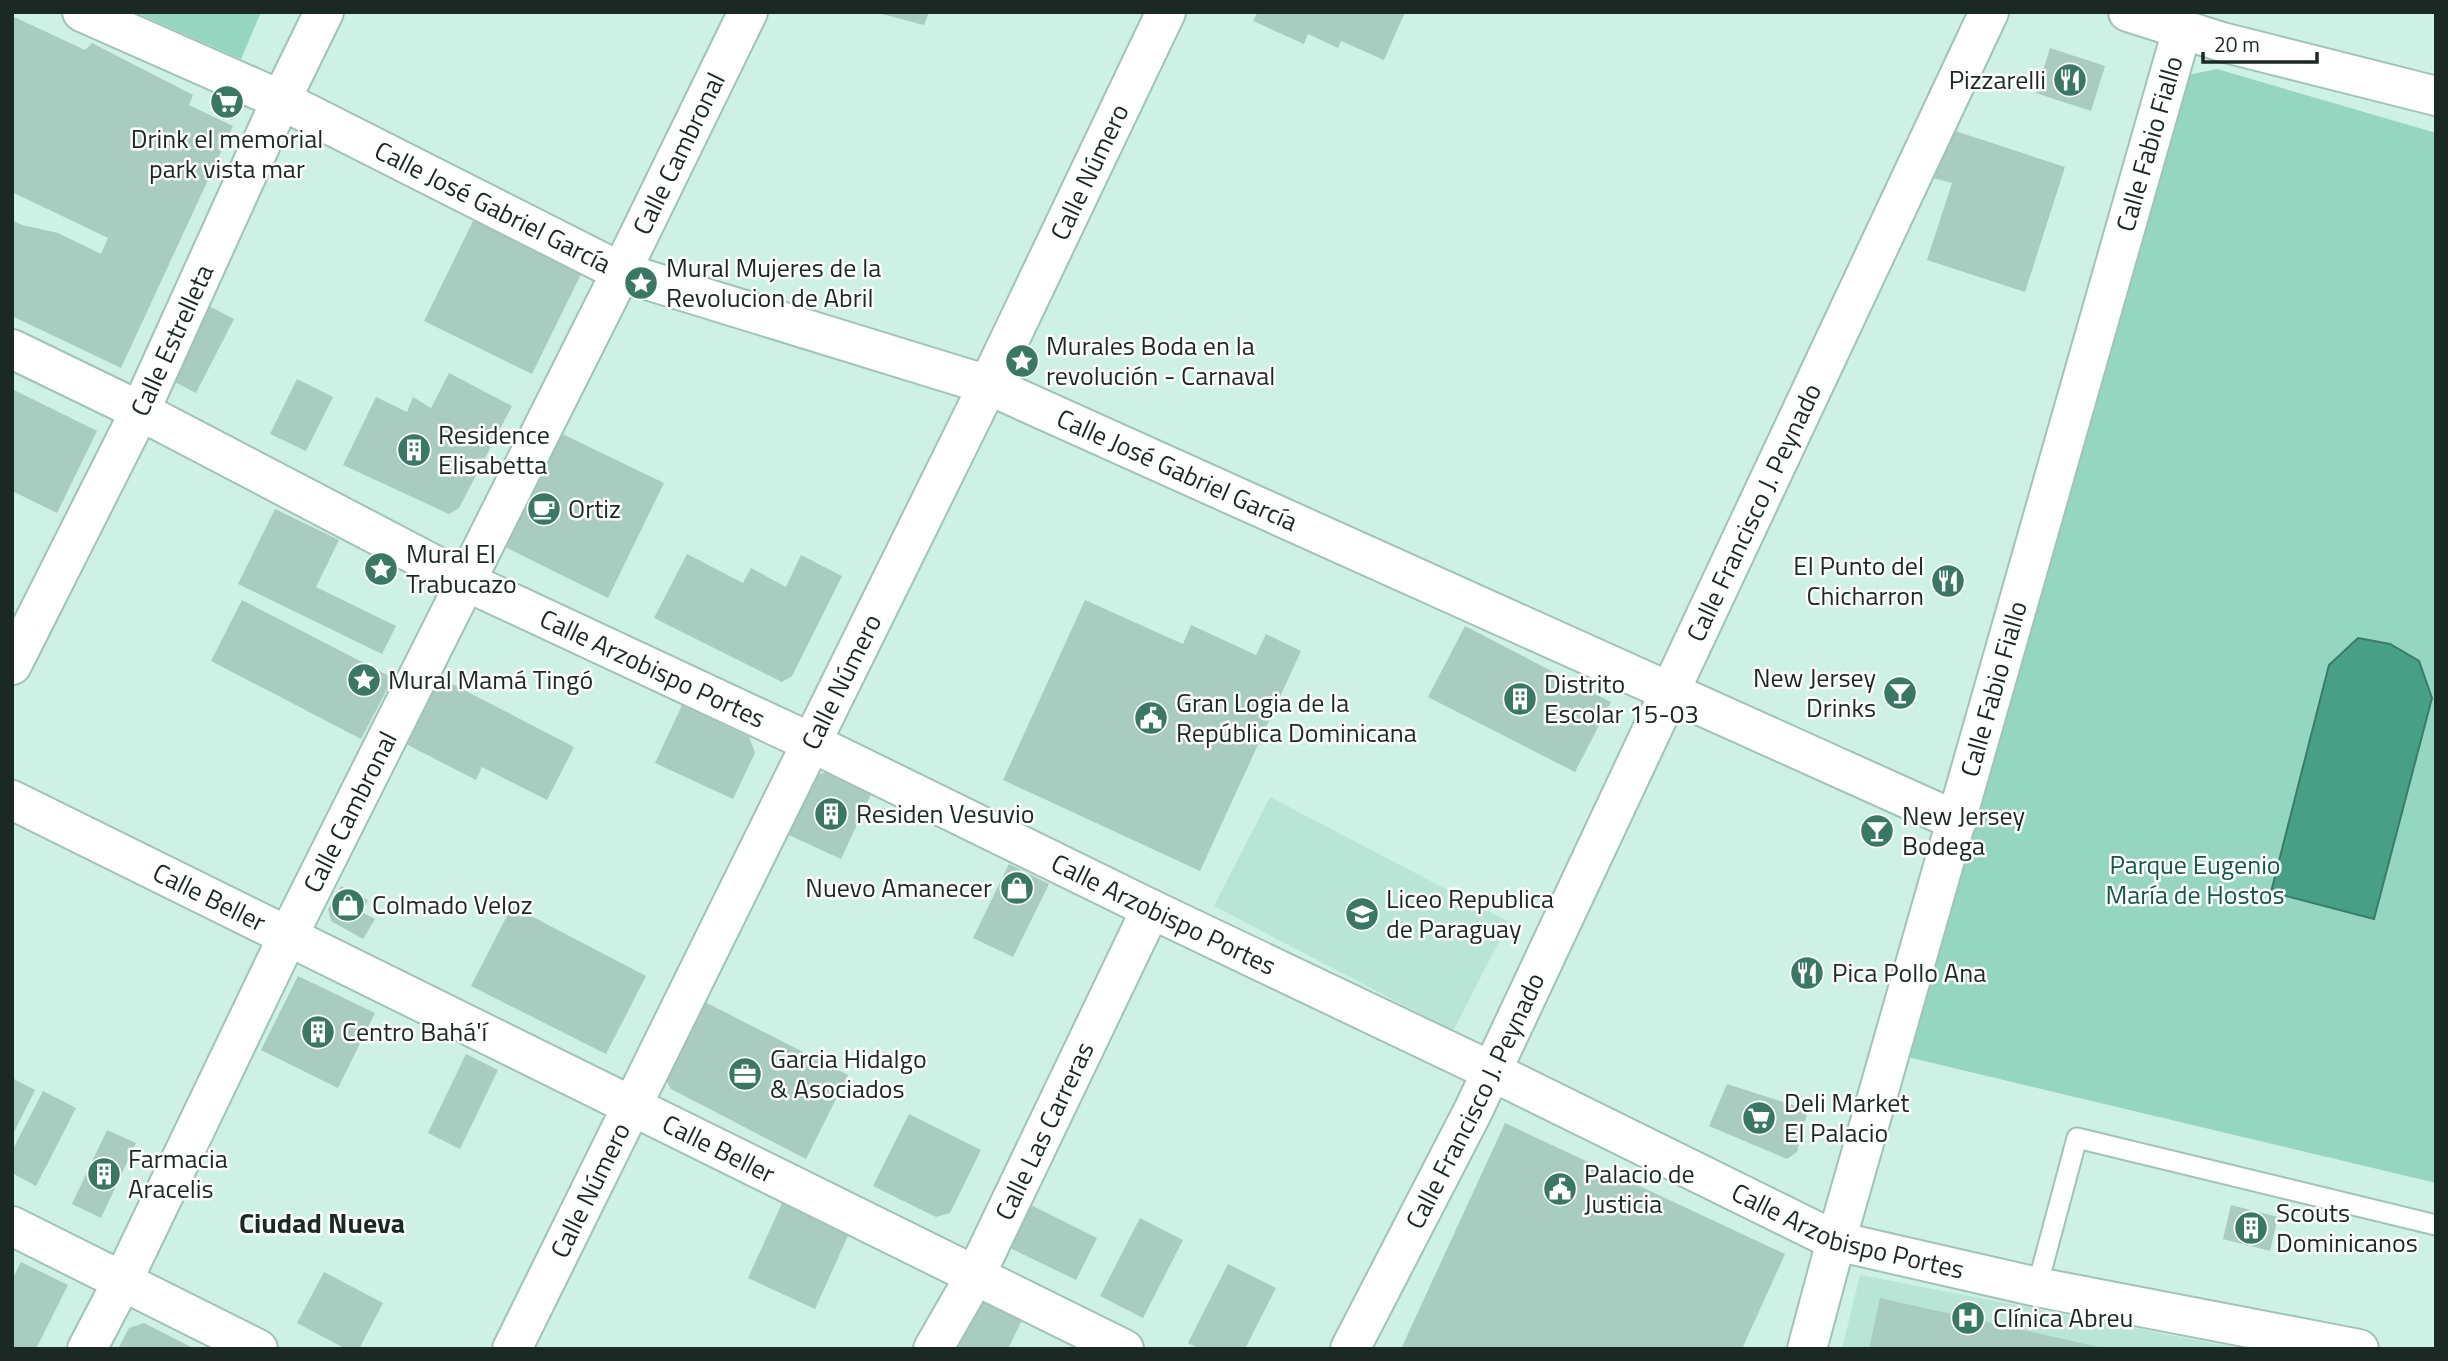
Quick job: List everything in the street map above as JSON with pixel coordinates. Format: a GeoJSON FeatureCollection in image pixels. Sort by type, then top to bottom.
{"type":"FeatureCollection","features":[{"type":"Feature","properties":{"kind":"street","name":"Calle José Gabriel García"},"geometry":{"type":"LineString","coordinates":[[82,12],[281,100],[621,272],[988,385],[1957,821]]}},
{"type":"Feature","properties":{"kind":"street","name":"Calle Estrelleta"},"geometry":{"type":"LineString","coordinates":[[12,665],[140,411],[281,100],[324,12]]}},
{"type":"Feature","properties":{"kind":"street","name":"Calle Cambronal"},"geometry":{"type":"LineString","coordinates":[[87,1349],[123,1280],[288,936],[467,582],[748,12]]}},
{"type":"Feature","properties":{"kind":"street","name":"Calle Número"},"geometry":{"type":"LineString","coordinates":[[512,1349],[988,385],[1166,12]]}},
{"type":"Feature","properties":{"kind":"street","name":"Calle Francisco J. Peynado"},"geometry":{"type":"LineString","coordinates":[[1350,1349],[1473,1111],[1989,12]]}},
{"type":"Feature","properties":{"kind":"street"},"geometry":{"type":"LineString","coordinates":[[2128,12],[2222,42],[2428,92]]}},
{"type":"Feature","properties":{"kind":"street","name":"Calle Fabio Fiallo"},"geometry":{"type":"LineString","coordinates":[[1807,1349],[2182,30]]}},
{"type":"Feature","properties":{"kind":"street","name":"Calle Arzobispo Portes"},"geometry":{"type":"LineString","coordinates":[[12,349],[140,411],[467,582],[812,743],[1836,1241],[2037,1287],[2359,1349]]}},
{"type":"Feature","properties":{"kind":"street","name":"Calle Beller"},"geometry":{"type":"LineString","coordinates":[[12,800],[1124,1349]]}},
{"type":"Feature","properties":{"kind":"street","name":"Calle Las Carreras"},"geometry":{"type":"LineString","coordinates":[[933,1349],[975,1276],[1151,909]]}},
{"type":"Feature","properties":{"kind":"street"},"geometry":{"type":"LineString","coordinates":[[12,1226],[258,1349]]}},
{"type":"Feature","properties":{"kind":"lane"},"geometry":{"type":"LineString","coordinates":[[2037,1287],[2077,1138],[2436,1226]]}},
{"type":"Feature","properties":{"kind":"shaded area"},"geometry":{"type":"Polygon","coordinates":[[[2358,638],[2390,644],[2419,661],[2432,698],[2374,919],[2271,892],[2329,665],[2358,638]]]}},
{"type":"Feature","properties":{"kind":"shaded area","name":"Liceo Republica de Paraguay"},"geometry":{"type":"Polygon","coordinates":[[[1270,797],[1509,922],[1453,1031],[1214,906],[1270,797]]]}},
{"type":"Feature","properties":{"kind":"shaded area","name":"Clínica Abreu"},"geometry":{"type":"Polygon","coordinates":[[[1860,1275],[2243,1349],[1842,1349],[1860,1275]]]}},
{"type":"Feature","properties":{"kind":"green space"},"geometry":{"type":"Polygon","coordinates":[[[134,12],[261,12],[241,59],[134,12]]]}},
{"type":"Feature","properties":{"kind":"green space","name":"Parque Eugenio María de Hostos"},"geometry":{"type":"Polygon","coordinates":[[[2217,69],[2436,133],[2436,1183],[1895,1054],[2188,75],[2217,69]]]}},
{"type":"Feature","properties":{"kind":"building"},"geometry":{"type":"Polygon","coordinates":[[[874,12],[929,12],[924,25],[874,12]]]}},
{"type":"Feature","properties":{"kind":"building"},"geometry":{"type":"Polygon","coordinates":[[[1258,12],[1405,12],[1384,60],[1341,41],[1338,48],[1308,34],[1304,44],[1253,21],[1258,12]]]}},
{"type":"Feature","properties":{"kind":"building"},"geometry":{"type":"Polygon","coordinates":[[[12,16],[85,50],[92,43],[193,95],[189,105],[233,126],[121,368],[12,316],[12,220],[58,233],[101,254],[108,238],[12,192],[12,16]]]}},
{"type":"Feature","properties":{"kind":"building","name":"Pizzarelli"},"geometry":{"type":"Polygon","coordinates":[[[2050,48],[2105,66],[2091,111],[2036,93],[2050,48]]]}},
{"type":"Feature","properties":{"kind":"building"},"geometry":{"type":"Polygon","coordinates":[[[1949,129],[2065,167],[2025,292],[1927,260],[1952,183],[1933,178],[1949,129]]]}},
{"type":"Feature","properties":{"kind":"building"},"geometry":{"type":"Polygon","coordinates":[[[478,211],[586,264],[532,374],[424,321],[478,211]]]}},
{"type":"Feature","properties":{"kind":"building"},"geometry":{"type":"Polygon","coordinates":[[[197,300],[234,319],[196,393],[159,374],[197,300]]]}},
{"type":"Feature","properties":{"kind":"building"},"geometry":{"type":"Polygon","coordinates":[[[449,373],[512,406],[459,508],[449,514],[343,465],[376,397],[407,412],[413,397],[431,408],[449,373]]]}},
{"type":"Feature","properties":{"kind":"building"},"geometry":{"type":"Polygon","coordinates":[[[297,379],[333,397],[306,451],[270,434],[297,379]]]}},
{"type":"Feature","properties":{"kind":"building"},"geometry":{"type":"Polygon","coordinates":[[[12,389],[97,431],[57,513],[12,491],[12,389]]]}},
{"type":"Feature","properties":{"kind":"building"},"geometry":{"type":"Polygon","coordinates":[[[554,430],[664,483],[608,598],[507,548],[506,534],[554,430]]]}},
{"type":"Feature","properties":{"kind":"building"},"geometry":{"type":"Polygon","coordinates":[[[275,509],[339,540],[316,587],[396,626],[382,654],[238,584],[275,509]]]}},
{"type":"Feature","properties":{"kind":"building"},"geometry":{"type":"Polygon","coordinates":[[[687,554],[743,583],[751,568],[786,587],[801,555],[842,576],[792,676],[782,682],[654,618],[687,554]]]}},
{"type":"Feature","properties":{"kind":"building"},"geometry":{"type":"Polygon","coordinates":[[[242,600],[393,678],[361,739],[211,661],[242,600]]]}},
{"type":"Feature","properties":{"kind":"building","name":"Gran Logia de la República Dominicana"},"geometry":{"type":"Polygon","coordinates":[[[1085,600],[1183,644],[1191,625],[1256,655],[1266,634],[1301,651],[1200,871],[1003,780],[1085,600]]]}},
{"type":"Feature","properties":{"kind":"building","name":"Distrito Escolar 15-03"},"geometry":{"type":"Polygon","coordinates":[[[1465,626],[1611,702],[1575,772],[1428,697],[1465,626]]]}},
{"type":"Feature","properties":{"kind":"building"},"geometry":{"type":"Polygon","coordinates":[[[437,676],[574,747],[547,800],[482,767],[476,780],[402,742],[437,676]]]}},
{"type":"Feature","properties":{"kind":"building"},"geometry":{"type":"Polygon","coordinates":[[[682,705],[749,737],[755,753],[733,799],[655,763],[682,705]]]}},
{"type":"Feature","properties":{"kind":"building","name":"Residen Vesuvio"},"geometry":{"type":"Polygon","coordinates":[[[829,772],[872,792],[841,859],[789,835],[818,774],[829,772]]]}},
{"type":"Feature","properties":{"kind":"building"},"geometry":{"type":"Polygon","coordinates":[[[1009,864],[1049,884],[1013,957],[973,938],[1009,864]]]}},
{"type":"Feature","properties":{"kind":"building","name":"Colmado Veloz"},"geometry":{"type":"Polygon","coordinates":[[[341,886],[368,900],[362,912],[375,919],[363,939],[331,921],[328,909],[341,886]]]}},
{"type":"Feature","properties":{"kind":"building"},"geometry":{"type":"Polygon","coordinates":[[[512,906],[646,976],[606,1054],[471,986],[512,906]]]}},
{"type":"Feature","properties":{"kind":"building","name":"Centro Bahá'í"},"geometry":{"type":"Polygon","coordinates":[[[298,976],[375,1013],[338,1088],[261,1050],[298,976]]]}},
{"type":"Feature","properties":{"kind":"building"},"geometry":{"type":"Polygon","coordinates":[[[701,1000],[848,1075],[806,1159],[671,1089],[663,1074],[701,1000]]]}},
{"type":"Feature","properties":{"kind":"building"},"geometry":{"type":"Polygon","coordinates":[[[466,1054],[498,1070],[460,1149],[428,1133],[466,1054]]]}},
{"type":"Feature","properties":{"kind":"building"},"geometry":{"type":"Polygon","coordinates":[[[12,1078],[35,1090],[12,1136],[12,1078]]]}},
{"type":"Feature","properties":{"kind":"building","name":"Deli Market El Palacio"},"geometry":{"type":"Polygon","coordinates":[[[1727,1084],[1808,1110],[1797,1152],[1787,1159],[1709,1126],[1727,1084]]]}},
{"type":"Feature","properties":{"kind":"building"},"geometry":{"type":"Polygon","coordinates":[[[43,1091],[76,1108],[36,1186],[12,1173],[12,1151],[43,1091]]]}},
{"type":"Feature","properties":{"kind":"building"},"geometry":{"type":"Polygon","coordinates":[[[909,1114],[981,1150],[950,1213],[936,1217],[873,1186],[909,1114]]]}},
{"type":"Feature","properties":{"kind":"building","name":"Palacio de Justicia"},"geometry":{"type":"Polygon","coordinates":[[[1505,1123],[1785,1254],[1742,1349],[1401,1349],[1505,1123]]]}},
{"type":"Feature","properties":{"kind":"building","name":"Farmacia Aracelis"},"geometry":{"type":"Polygon","coordinates":[[[107,1130],[136,1143],[101,1218],[72,1204],[107,1130]]]}},
{"type":"Feature","properties":{"kind":"building"},"geometry":{"type":"Polygon","coordinates":[[[784,1199],[851,1229],[815,1309],[748,1278],[784,1199]]]}},
{"type":"Feature","properties":{"kind":"building"},"geometry":{"type":"Polygon","coordinates":[[[1027,1203],[1097,1238],[1076,1280],[1012,1249],[1011,1235],[1027,1203]]]}},
{"type":"Feature","properties":{"kind":"building","name":"Scouts Dominicanos"},"geometry":{"type":"Polygon","coordinates":[[[2231,1205],[2278,1217],[2270,1251],[2223,1239],[2231,1205]]]}},
{"type":"Feature","properties":{"kind":"building"},"geometry":{"type":"Polygon","coordinates":[[[1140,1218],[1183,1240],[1143,1318],[1100,1296],[1140,1218]]]}},
{"type":"Feature","properties":{"kind":"building"},"geometry":{"type":"Polygon","coordinates":[[[21,1262],[68,1285],[36,1349],[12,1349],[12,1280],[21,1262]]]}},
{"type":"Feature","properties":{"kind":"building"},"geometry":{"type":"Polygon","coordinates":[[[1228,1264],[1276,1288],[1245,1349],[1200,1349],[1188,1343],[1228,1264]]]}},
{"type":"Feature","properties":{"kind":"building"},"geometry":{"type":"Polygon","coordinates":[[[324,1272],[383,1303],[359,1349],[346,1349],[297,1323],[324,1272]]]}},
{"type":"Feature","properties":{"kind":"building"},"geometry":{"type":"Polygon","coordinates":[[[978,1297],[1022,1320],[1008,1349],[953,1349],[978,1297]]]}},
{"type":"Feature","properties":{"kind":"building"},"geometry":{"type":"Polygon","coordinates":[[[1880,1298],[2103,1348],[2103,1349],[1869,1349],[1880,1298]]]}},
{"type":"Feature","properties":{"kind":"building"},"geometry":{"type":"Polygon","coordinates":[[[144,1323],[195,1349],[118,1349],[129,1328],[144,1323]]]}},
{"type":"Feature","properties":{"kind":"place","name":"Pizzarelli"},"geometry":{"type":"Point","coordinates":[2070,80]}},
{"type":"Feature","properties":{"kind":"place","name":"Drink el memorial park vista mar"},"geometry":{"type":"Point","coordinates":[227,102]}},
{"type":"Feature","properties":{"kind":"place","name":"Mural Mujeres de la Revolucion de Abril"},"geometry":{"type":"Point","coordinates":[641,283]}},
{"type":"Feature","properties":{"kind":"place","name":"Murales Boda en la revolución - Carnaval"},"geometry":{"type":"Point","coordinates":[1022,361]}},
{"type":"Feature","properties":{"kind":"place","name":"Residence Elisabetta"},"geometry":{"type":"Point","coordinates":[414,450]}},
{"type":"Feature","properties":{"kind":"place","name":"Ortiz"},"geometry":{"type":"Point","coordinates":[544,509]}},
{"type":"Feature","properties":{"kind":"place","name":"Mural El Trabucazo"},"geometry":{"type":"Point","coordinates":[381,569]}},
{"type":"Feature","properties":{"kind":"place","name":"El Punto del Chicharron"},"geometry":{"type":"Point","coordinates":[1948,581]}},
{"type":"Feature","properties":{"kind":"place","name":"Mural Mamá Tingó"},"geometry":{"type":"Point","coordinates":[364,680]}},
{"type":"Feature","properties":{"kind":"place","name":"New Jersey Drinks"},"geometry":{"type":"Point","coordinates":[1900,693]}},
{"type":"Feature","properties":{"kind":"place","name":"Distrito Escolar 15-03"},"geometry":{"type":"Point","coordinates":[1520,699]}},
{"type":"Feature","properties":{"kind":"place","name":"Gran Logia de la República Dominicana"},"geometry":{"type":"Point","coordinates":[1151,718]}},
{"type":"Feature","properties":{"kind":"place","name":"Residen Vesuvio"},"geometry":{"type":"Point","coordinates":[831,814]}},
{"type":"Feature","properties":{"kind":"place","name":"New Jersey Bodega"},"geometry":{"type":"Point","coordinates":[1877,831]}},
{"type":"Feature","properties":{"kind":"place","name":"Nuevo Amanecer"},"geometry":{"type":"Point","coordinates":[1017,888]}},
{"type":"Feature","properties":{"kind":"place","name":"Colmado Veloz"},"geometry":{"type":"Point","coordinates":[348,905]}},
{"type":"Feature","properties":{"kind":"place","name":"Liceo Republica de Paraguay"},"geometry":{"type":"Point","coordinates":[1362,914]}},
{"type":"Feature","properties":{"kind":"place","name":"Pica Pollo Ana"},"geometry":{"type":"Point","coordinates":[1807,973]}},
{"type":"Feature","properties":{"kind":"place","name":"Centro Bahá'í"},"geometry":{"type":"Point","coordinates":[318,1032]}},
{"type":"Feature","properties":{"kind":"place","name":"Garcia Hidalgo & Asociados"},"geometry":{"type":"Point","coordinates":[745,1074]}},
{"type":"Feature","properties":{"kind":"place","name":"Deli Market El Palacio"},"geometry":{"type":"Point","coordinates":[1759,1118]}},
{"type":"Feature","properties":{"kind":"place","name":"Farmacia Aracelis"},"geometry":{"type":"Point","coordinates":[104,1174]}},
{"type":"Feature","properties":{"kind":"place","name":"Palacio de Justicia"},"geometry":{"type":"Point","coordinates":[1560,1189]}},
{"type":"Feature","properties":{"kind":"place","name":"Scouts Dominicanos"},"geometry":{"type":"Point","coordinates":[2251,1228]}},
{"type":"Feature","properties":{"kind":"place","name":"Clínica Abreu"},"geometry":{"type":"Point","coordinates":[1968,1318]}},
{"type":"Feature","properties":{"kind":"district","name":"Ciudad Nueva"},"geometry":{"type":"Point","coordinates":[322,1223]}}]}
